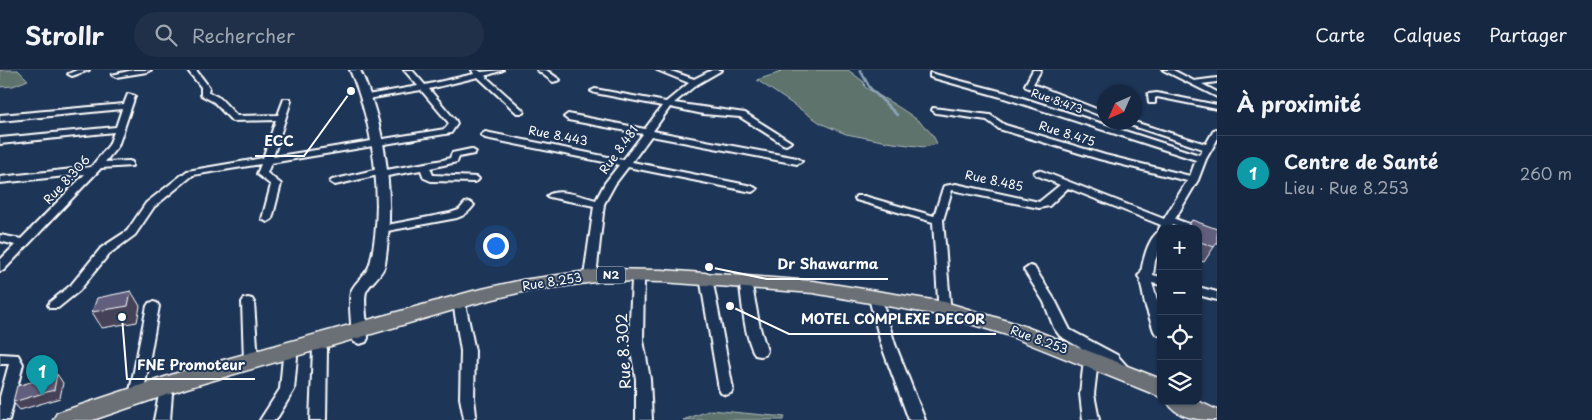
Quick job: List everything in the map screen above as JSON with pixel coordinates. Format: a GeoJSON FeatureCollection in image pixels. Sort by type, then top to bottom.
{"type":"FeatureCollection","features":[{"type":"Feature","properties":{"kind":"highway","name":"Rue 8.253"},"geometry":{"type":"LineString","coordinates":[[84,420],[165,394],[320,349],[359,334],[522,286],[590,276],[662,276],[813,287],[945,312],[1128,374],[1157,386]]}},
{"type":"Feature","properties":{"kind":"highway","name":"Rue 8.253"},"geometry":{"type":"LineString","coordinates":[[65,420],[251,361],[555,286],[600,281],[638,280],[707,283],[804,291],[876,300]]}},
{"type":"Feature","properties":{"kind":"highway","name":"Rue 8.253"},"geometry":{"type":"LineString","coordinates":[[1091,362],[1157,391]]}},
{"type":"Feature","properties":{"kind":"highway"},"geometry":{"type":"LineString","coordinates":[[1186,405],[1216,420]]}},
{"type":"Feature","properties":{"kind":"highway"},"geometry":{"type":"LineString","coordinates":[[1197,405],[1217,415]]}},
{"type":"Feature","properties":{"kind":"street"},"geometry":{"type":"LineString","coordinates":[[72,74],[85,70]]}},
{"type":"Feature","properties":{"kind":"street"},"geometry":{"type":"LineString","coordinates":[[116,74],[147,70]]}},
{"type":"Feature","properties":{"kind":"street"},"geometry":{"type":"LineString","coordinates":[[355,70],[367,97],[382,173],[382,229],[377,267],[358,293],[359,334]]}},
{"type":"Feature","properties":{"kind":"street"},"geometry":{"type":"LineString","coordinates":[[54,306],[75,288],[105,251],[131,233],[150,205],[190,173],[259,160],[267,162],[448,131],[454,124],[408,70]]}},
{"type":"Feature","properties":{"kind":"street"},"geometry":{"type":"LineString","coordinates":[[367,97],[422,88],[477,72],[499,70]]}},
{"type":"Feature","properties":{"kind":"street"},"geometry":{"type":"LineString","coordinates":[[541,70],[556,80]]}},
{"type":"Feature","properties":{"kind":"street"},"geometry":{"type":"LineString","coordinates":[[661,70],[694,82]]}},
{"type":"Feature","properties":{"kind":"street","name":"Rue 8.481"},"geometry":{"type":"LineString","coordinates":[[590,276],[599,204],[625,162],[643,142],[668,104],[694,82],[718,70]]}},
{"type":"Feature","properties":{"kind":"street"},"geometry":{"type":"LineString","coordinates":[[1037,70],[1029,85],[1097,111]]}},
{"type":"Feature","properties":{"kind":"street"},"geometry":{"type":"LineString","coordinates":[[1167,70],[1217,95]]}},
{"type":"Feature","properties":{"kind":"street"},"geometry":{"type":"LineString","coordinates":[[193,72],[204,87],[204,93],[218,100],[235,118],[280,117]]}},
{"type":"Feature","properties":{"kind":"street"},"geometry":{"type":"LineString","coordinates":[[477,72],[520,111]]}},
{"type":"Feature","properties":{"kind":"street","name":"Rue 8.473"},"geometry":{"type":"LineString","coordinates":[[934,75],[1004,95],[1201,159]]}},
{"type":"Feature","properties":{"kind":"street"},"geometry":{"type":"LineString","coordinates":[[1194,83],[1217,80]]}},
{"type":"Feature","properties":{"kind":"street"},"geometry":{"type":"LineString","coordinates":[[595,91],[742,115],[786,142]]}},
{"type":"Feature","properties":{"kind":"street"},"geometry":{"type":"LineString","coordinates":[[1152,101],[1151,96],[1157,95],[1217,107]]}},
{"type":"Feature","properties":{"kind":"street","name":"Rue 8.306"},"geometry":{"type":"LineString","coordinates":[[0,118],[129,101],[113,146],[96,168],[0,266]]}},
{"type":"Feature","properties":{"kind":"street"},"geometry":{"type":"LineString","coordinates":[[267,219],[276,184],[262,174],[287,101]]}},
{"type":"Feature","properties":{"kind":"street","name":"Rue 8.475"},"geometry":{"type":"LineString","coordinates":[[936,110],[990,118],[1002,127],[1102,158],[1193,180]]}},
{"type":"Feature","properties":{"kind":"street"},"geometry":{"type":"LineString","coordinates":[[568,117],[797,161]]}},
{"type":"Feature","properties":{"kind":"street"},"geometry":{"type":"LineString","coordinates":[[1142,127],[1207,147]]}},
{"type":"Feature","properties":{"kind":"street"},"geometry":{"type":"LineString","coordinates":[[0,141],[119,129]]}},
{"type":"Feature","properties":{"kind":"street"},"geometry":{"type":"LineString","coordinates":[[1166,225],[1193,180],[1201,159],[1217,132]]}},
{"type":"Feature","properties":{"kind":"street","name":"Rue 8.443"},"geometry":{"type":"LineString","coordinates":[[485,135],[752,189]]}},
{"type":"Feature","properties":{"kind":"street"},"geometry":{"type":"LineString","coordinates":[[334,182],[450,162],[455,155],[471,152]]}},
{"type":"Feature","properties":{"kind":"street"},"geometry":{"type":"LineString","coordinates":[[0,180],[129,164]]}},
{"type":"Feature","properties":{"kind":"street"},"geometry":{"type":"LineString","coordinates":[[425,166],[427,176],[431,178],[474,179]]}},
{"type":"Feature","properties":{"kind":"street"},"geometry":{"type":"LineString","coordinates":[[1039,173],[1160,225]]}},
{"type":"Feature","properties":{"kind":"street","name":"Rue 8.485"},"geometry":{"type":"LineString","coordinates":[[945,312],[938,220],[948,188],[956,187],[1039,205],[1045,204],[1066,184]]}},
{"type":"Feature","properties":{"kind":"street"},"geometry":{"type":"LineString","coordinates":[[552,196],[564,196],[599,204]]}},
{"type":"Feature","properties":{"kind":"street"},"geometry":{"type":"LineString","coordinates":[[860,198],[938,220]]}},
{"type":"Feature","properties":{"kind":"street"},"geometry":{"type":"LineString","coordinates":[[382,229],[454,216],[464,212],[469,205]]}},
{"type":"Feature","properties":{"kind":"street"},"geometry":{"type":"LineString","coordinates":[[0,238],[24,243]]}},
{"type":"Feature","properties":{"kind":"street"},"geometry":{"type":"LineString","coordinates":[[1157,241],[1151,252],[1144,276],[1157,318]]}},
{"type":"Feature","properties":{"kind":"street"},"geometry":{"type":"LineString","coordinates":[[1030,270],[1050,302],[1065,333],[1112,359],[1128,374]]}},
{"type":"Feature","properties":{"kind":"street"},"geometry":{"type":"LineString","coordinates":[[1144,276],[1157,280]]}},
{"type":"Feature","properties":{"kind":"street","name":"Rue 8.302"},"geometry":{"type":"LineString","coordinates":[[638,280],[636,340],[642,379],[644,420]]}},
{"type":"Feature","properties":{"kind":"street"},"geometry":{"type":"LineString","coordinates":[[707,283],[726,389]]}},
{"type":"Feature","properties":{"kind":"street"},"geometry":{"type":"LineString","coordinates":[[746,286],[753,328],[760,351]]}},
{"type":"Feature","properties":{"kind":"street"},"geometry":{"type":"LineString","coordinates":[[1202,292],[1217,296]]}},
{"type":"Feature","properties":{"kind":"street"},"geometry":{"type":"LineString","coordinates":[[876,300],[888,344],[917,420]]}},
{"type":"Feature","properties":{"kind":"street"},"geometry":{"type":"LineString","coordinates":[[248,302],[251,361]]}},
{"type":"Feature","properties":{"kind":"street"},"geometry":{"type":"LineString","coordinates":[[136,396],[153,306]]}},
{"type":"Feature","properties":{"kind":"street"},"geometry":{"type":"LineString","coordinates":[[460,308],[468,351],[467,398],[469,415]]}},
{"type":"Feature","properties":{"kind":"street"},"geometry":{"type":"LineString","coordinates":[[318,420],[320,349]]}},
{"type":"Feature","properties":{"kind":"street"},"geometry":{"type":"LineString","coordinates":[[268,420],[286,390],[290,357]]}},
{"type":"Feature","properties":{"kind":"street"},"geometry":{"type":"LineString","coordinates":[[0,359],[13,359],[16,364],[1,420]]}},
{"type":"Feature","properties":{"kind":"street"},"geometry":{"type":"LineString","coordinates":[[1091,362],[1086,394],[1091,420]]}},
{"type":"Feature","properties":{"kind":"street"},"geometry":{"type":"LineString","coordinates":[[162,420],[165,394]]}},
{"type":"Feature","properties":{"kind":"green space"},"geometry":{"type":"Polygon","coordinates":[[[0,70],[18,70],[28,80],[13,86],[0,87],[0,70]]]}},
{"type":"Feature","properties":{"kind":"green space"},"geometry":{"type":"Polygon","coordinates":[[[779,70],[848,70],[864,82],[865,87],[926,127],[933,135],[937,144],[925,147],[893,143],[846,134],[822,124],[757,80],[781,72],[779,70]]]}},
{"type":"Feature","properties":{"kind":"green space"},"geometry":{"type":"Polygon","coordinates":[[[711,410],[785,417],[783,420],[683,420],[711,410]]]}},
{"type":"Feature","properties":{"kind":"building"},"geometry":{"type":"Polygon","coordinates":[[[1192,220],[1217,229],[1217,243],[1214,247],[1202,242],[1202,225],[1189,225],[1192,220]]]}},
{"type":"Feature","properties":{"kind":"building"},"geometry":{"type":"Polygon","coordinates":[[[131,291],[128,306],[92,312],[97,298],[131,291]]]}},
{"type":"Feature","properties":{"kind":"building"},"geometry":{"type":"Polygon","coordinates":[[[52,373],[52,376],[57,374],[54,390],[13,402],[17,386],[41,379],[42,376],[52,373]]]}},
{"type":"Feature","properties":{"kind":"waterway"},"geometry":{"type":"LineString","coordinates":[[860,70],[870,88],[897,115]]}},
{"type":"Feature","properties":{"kind":"place","name":"ECC"},"geometry":{"type":"Point","coordinates":[351,91]}},
{"type":"Feature","properties":{"kind":"place","name":"Dr Shawarma"},"geometry":{"type":"Point","coordinates":[709,267]}},
{"type":"Feature","properties":{"kind":"place","name":"MOTEL COMPLEXE DECOR"},"geometry":{"type":"Point","coordinates":[730,306]}},
{"type":"Feature","properties":{"kind":"place","name":"FNE Promoteur"},"geometry":{"type":"Point","coordinates":[122,317]}},
{"type":"Feature","properties":{"kind":"place","name":"Centre de Santé"},"geometry":{"type":"Point","coordinates":[42,396]}}]}
